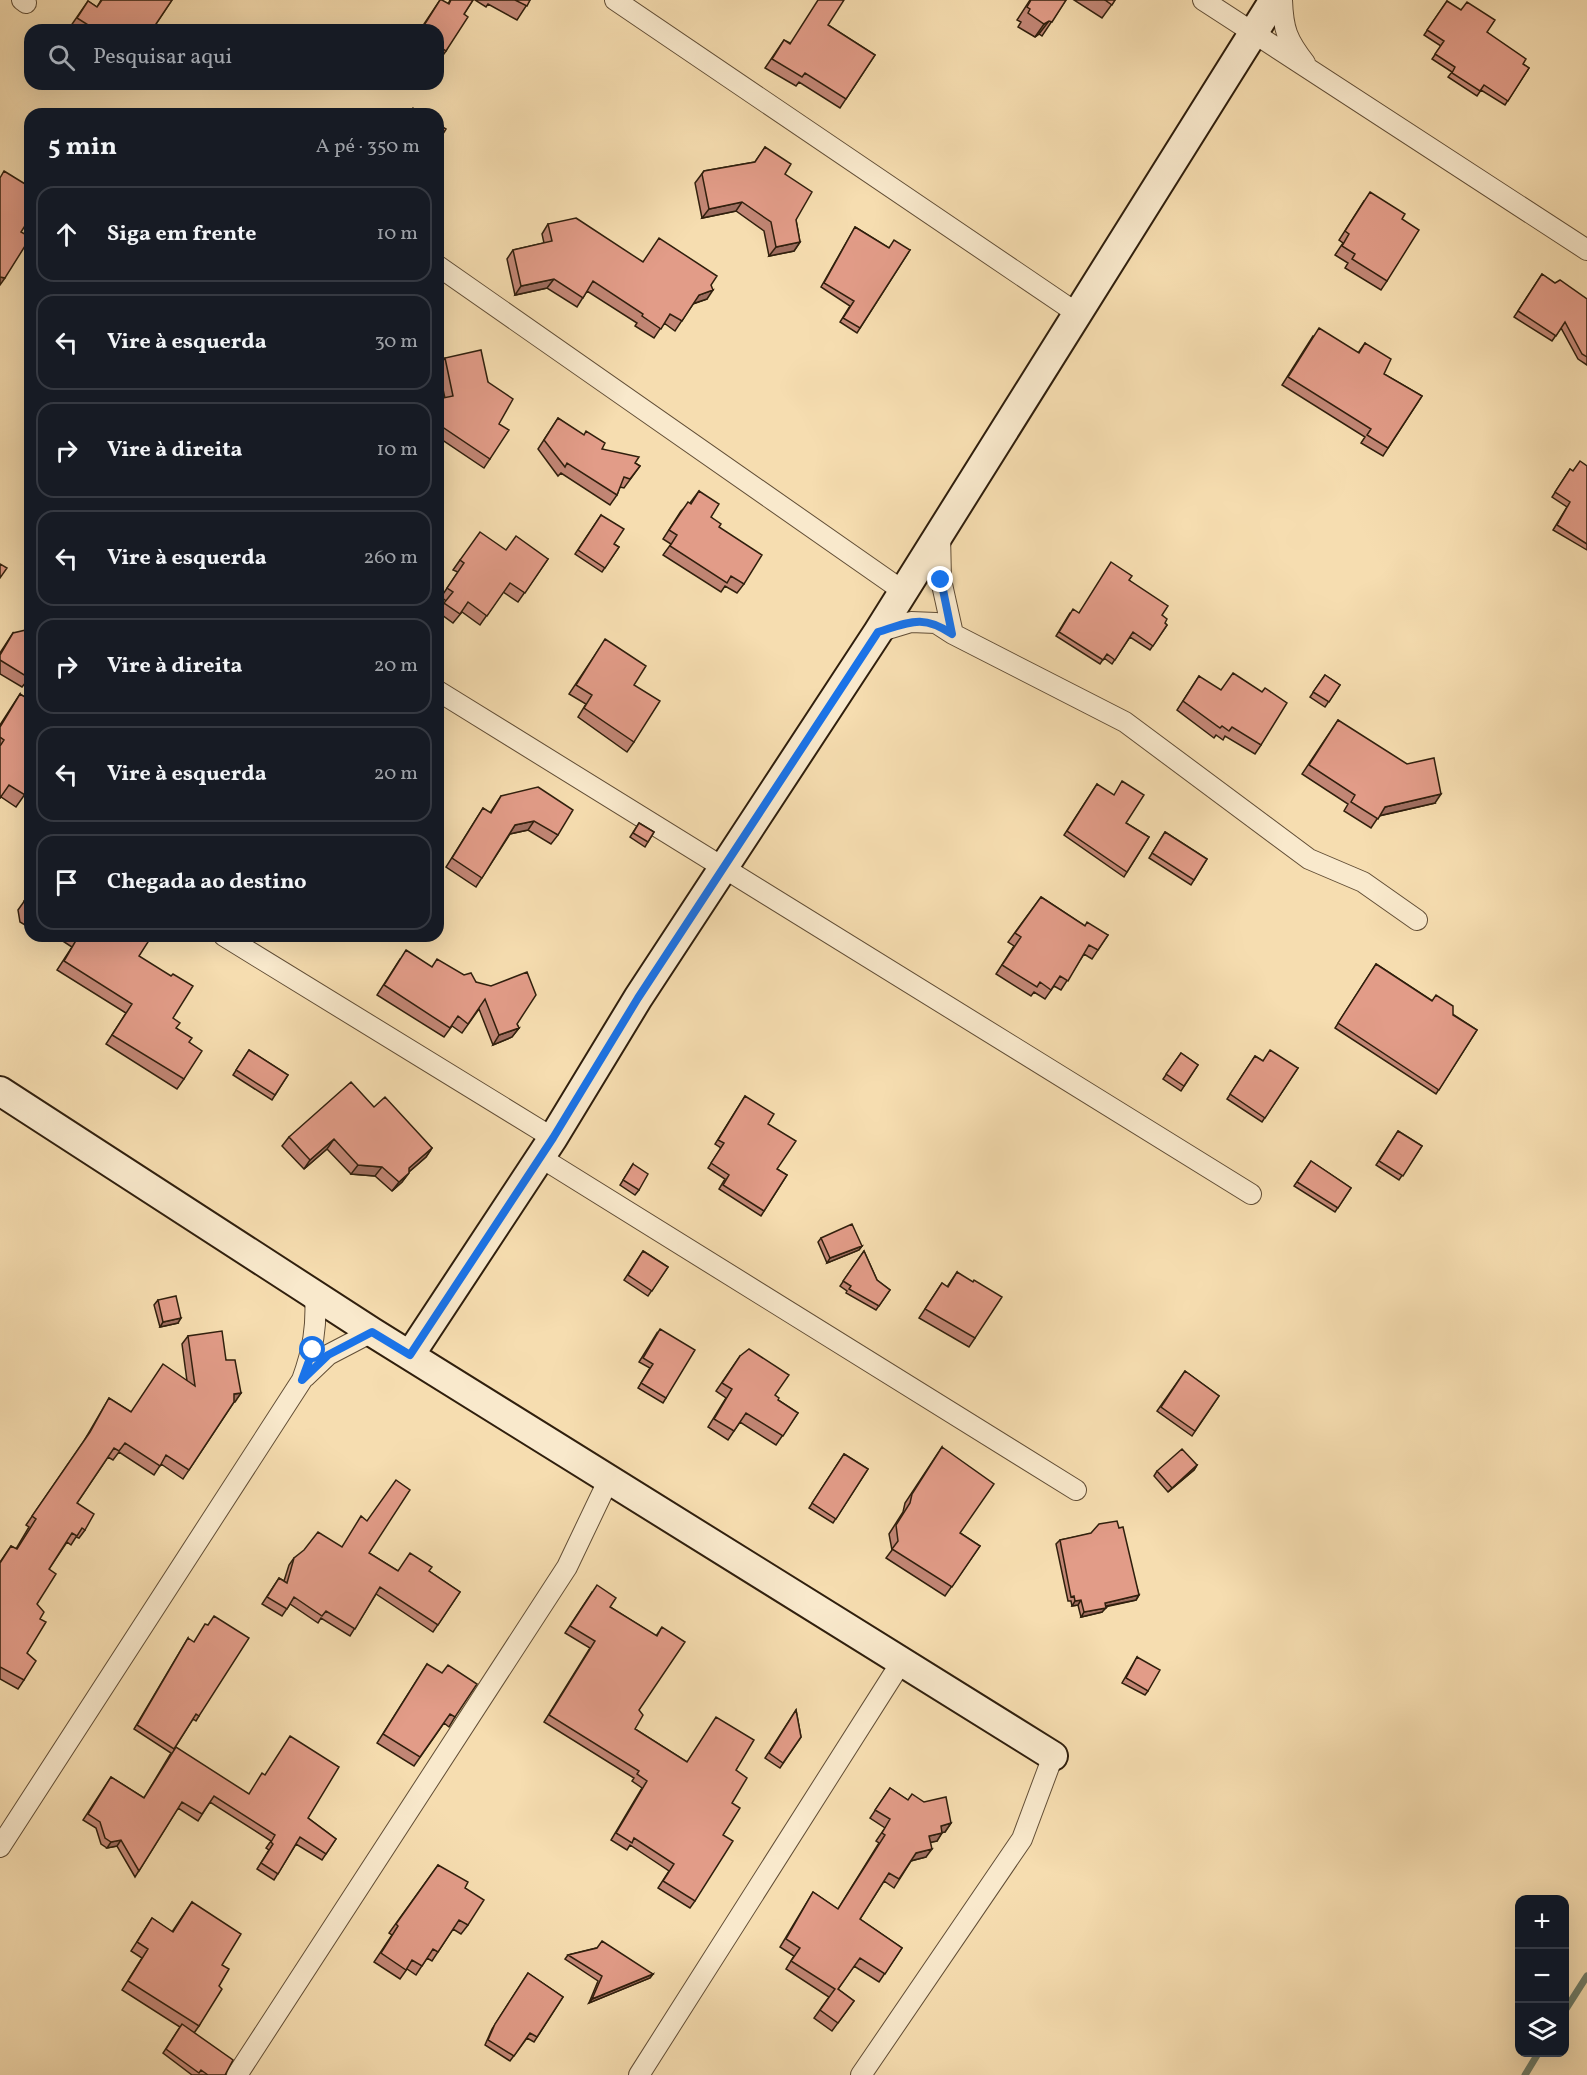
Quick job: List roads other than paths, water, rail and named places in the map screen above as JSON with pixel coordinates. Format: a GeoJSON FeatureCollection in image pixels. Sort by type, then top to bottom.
{"type":"FeatureCollection","features":[{"type":"Feature","properties":{"kind":"street"},"geometry":{"type":"LineString","coordinates":[[615,0],[1078,314]]}},
{"type":"Feature","properties":{"kind":"street"},"geometry":{"type":"LineString","coordinates":[[1203,0],[1587,249]]}},
{"type":"Feature","properties":{"kind":"street"},"geometry":{"type":"LineString","coordinates":[[410,1355],[546,1148],[638,998],[726,868],[878,632],[1274,0]]}},
{"type":"Feature","properties":{"kind":"street"},"geometry":{"type":"LineString","coordinates":[[1282,0],[1282,25],[1292,46],[1314,74]]}},
{"type":"Feature","properties":{"kind":"street"},"geometry":{"type":"LineString","coordinates":[[444,270],[903,591]]}},
{"type":"Feature","properties":{"kind":"street"},"geometry":{"type":"LineString","coordinates":[[940,534],[941,580],[952,634]]}},
{"type":"Feature","properties":{"kind":"street"},"geometry":{"type":"LineString","coordinates":[[878,632],[911,622],[936,623],[952,634],[1125,722],[1309,859],[1363,882],[1417,920]]}},
{"type":"Feature","properties":{"kind":"street"},"geometry":{"type":"LineString","coordinates":[[444,695],[1251,1194]]}},
{"type":"Feature","properties":{"kind":"street"},"geometry":{"type":"LineString","coordinates":[[233,942],[546,1148],[1076,1491]]}},
{"type":"Feature","properties":{"kind":"street"},"geometry":{"type":"LineString","coordinates":[[0,1091],[372,1332],[1053,1756],[1022,1839],[861,2075]]}},
{"type":"Feature","properties":{"kind":"street"},"geometry":{"type":"LineString","coordinates":[[0,1847],[302,1380],[313,1350],[316,1325],[315,1295]]}},
{"type":"Feature","properties":{"kind":"street"},"geometry":{"type":"LineString","coordinates":[[302,1380],[328,1355],[372,1332]]}},
{"type":"Feature","properties":{"kind":"street"},"geometry":{"type":"LineString","coordinates":[[237,2075],[567,1567],[609,1479]]}},
{"type":"Feature","properties":{"kind":"street"},"geometry":{"type":"LineString","coordinates":[[639,2075],[902,1661]]}},
{"type":"Feature","properties":{"kind":"waterway"},"geometry":{"type":"LineString","coordinates":[[1569,2004],[1587,1976]]}},
{"type":"Feature","properties":{"kind":"waterway"},"geometry":{"type":"LineString","coordinates":[[1525,2075],[1536,2057]]}}]}
